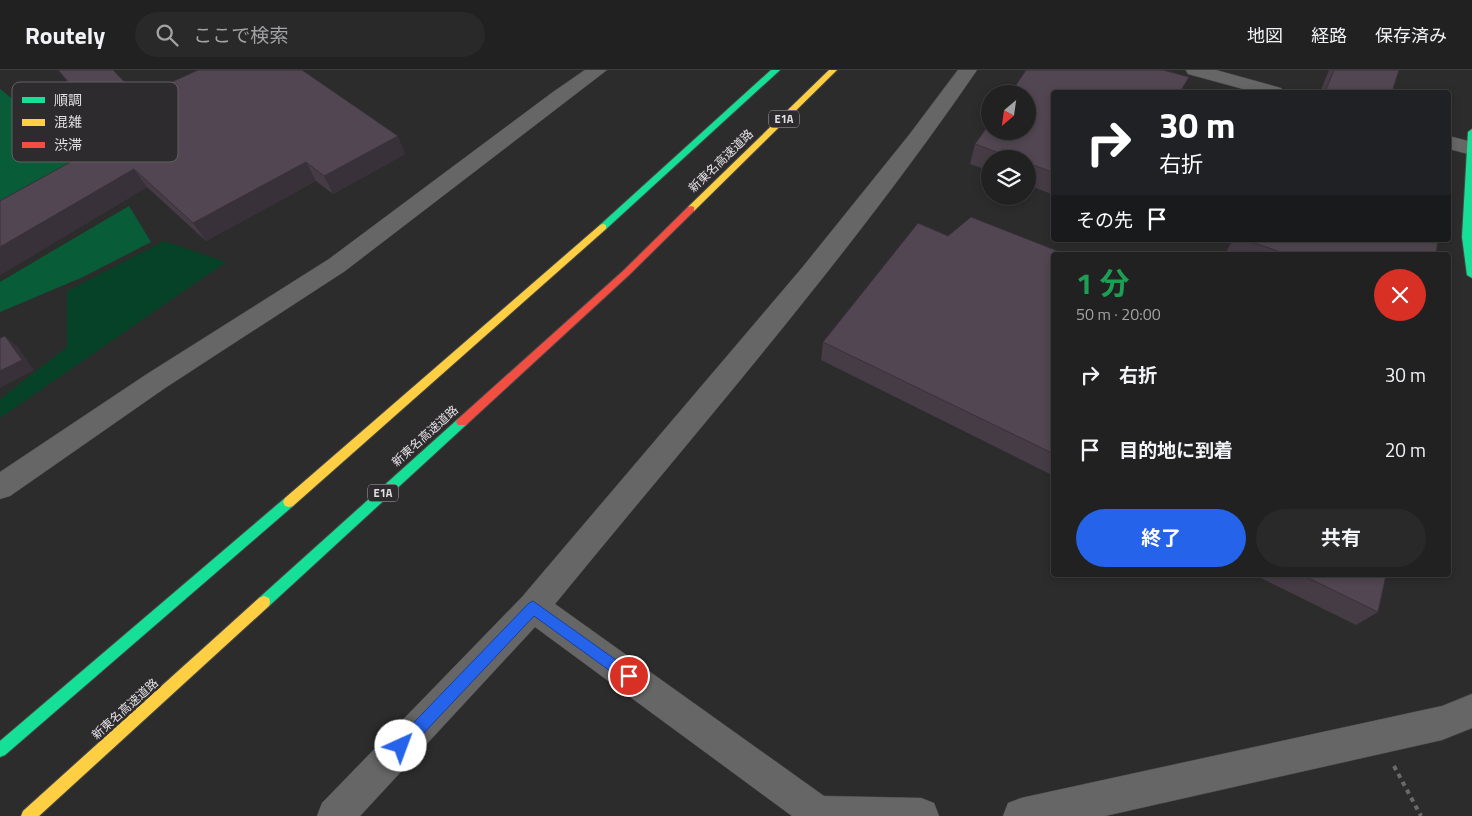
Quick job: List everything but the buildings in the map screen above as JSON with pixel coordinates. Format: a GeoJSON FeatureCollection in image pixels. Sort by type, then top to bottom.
{"type":"FeatureCollection","features":[{"type":"Feature","properties":{"kind":"main road"},"geometry":{"type":"LineString","coordinates":[[0,750],[558,267],[776,70]]}},
{"type":"Feature","properties":{"kind":"main road","name":"新東名高速道路"},"geometry":{"type":"LineString","coordinates":[[28,816],[626,273],[834,70]]}},
{"type":"Feature","properties":{"kind":"main road"},"geometry":{"type":"LineString","coordinates":[[1471,143],[1468,237],[1472,275]]}},
{"type":"Feature","properties":{"kind":"street"},"geometry":{"type":"LineString","coordinates":[[0,486],[156,381],[337,265],[560,96],[598,70]]}},
{"type":"Feature","properties":{"kind":"street"},"geometry":{"type":"LineString","coordinates":[[334,816],[533,607],[836,242],[913,146],[968,70]]}},
{"type":"Feature","properties":{"kind":"street"},"geometry":{"type":"LineString","coordinates":[[1195,70],[1267,90]]}},
{"type":"Feature","properties":{"kind":"street"},"geometry":{"type":"LineString","coordinates":[[1451,142],[1471,143]]}},
{"type":"Feature","properties":{"kind":"street"},"geometry":{"type":"LineString","coordinates":[[533,607],[819,815],[921,816]]}},
{"type":"Feature","properties":{"kind":"street"},"geometry":{"type":"LineString","coordinates":[[1022,816],[1442,723],[1472,711]]}},
{"type":"Feature","properties":{"kind":"path"},"geometry":{"type":"LineString","coordinates":[[1378,737],[1421,816]]}},
{"type":"Feature","properties":{"kind":"green space"},"geometry":{"type":"Polygon","coordinates":[[[0,89],[12,99],[12,162],[92,162],[97,166],[0,221],[0,89]]]}},
{"type":"Feature","properties":{"kind":"green space"},"geometry":{"type":"Polygon","coordinates":[[[129,206],[151,242],[83,277],[0,312],[0,282],[129,206]]]}},
{"type":"Feature","properties":{"kind":"green space"},"geometry":{"type":"Polygon","coordinates":[[[164,241],[226,262],[0,418],[0,399],[67,347],[67,291],[164,241]]]}},
{"type":"Feature","properties":{"kind":"traffic: fast"},"geometry":{"type":"LineString","coordinates":[[603,227],[776,70]]}},
{"type":"Feature","properties":{"kind":"traffic: fast"},"geometry":{"type":"LineString","coordinates":[[1472,132],[1467,237],[1472,275]]}},
{"type":"Feature","properties":{"kind":"traffic: fast"},"geometry":{"type":"LineString","coordinates":[[264,602],[462,422]]}},
{"type":"Feature","properties":{"kind":"traffic: fast"},"geometry":{"type":"LineString","coordinates":[[0,750],[289,502]]}},
{"type":"Feature","properties":{"kind":"traffic: slow"},"geometry":{"type":"LineString","coordinates":[[691,209],[833,70]]}},
{"type":"Feature","properties":{"kind":"traffic: slow"},"geometry":{"type":"LineString","coordinates":[[289,502],[603,227]]}},
{"type":"Feature","properties":{"kind":"traffic: slow"},"geometry":{"type":"LineString","coordinates":[[28,816],[264,602]]}},
{"type":"Feature","properties":{"kind":"traffic: jam"},"geometry":{"type":"LineString","coordinates":[[462,422],[626,273],[691,209]]}},
{"type":"Feature","properties":{"kind":"route"},"geometry":{"type":"LineString","coordinates":[[401,746],[533,607],[629,676]]}}]}
